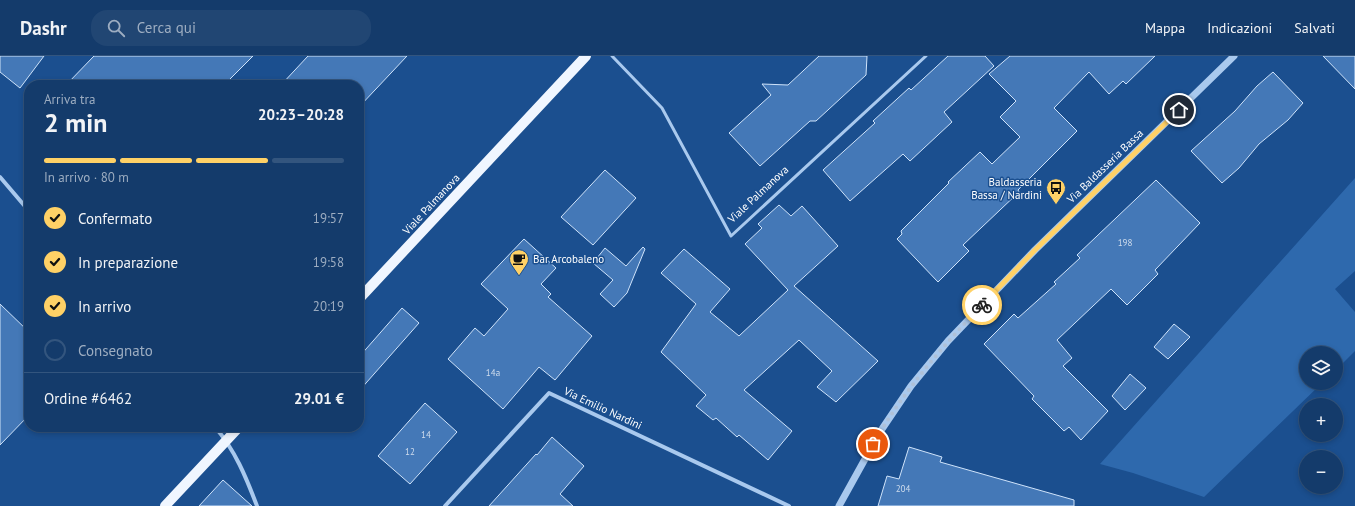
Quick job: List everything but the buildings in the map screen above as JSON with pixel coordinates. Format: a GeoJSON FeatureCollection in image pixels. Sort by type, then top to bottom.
{"type":"FeatureCollection","features":[{"type":"Feature","properties":{"kind":"main road","name":"Viale Palmanova"},"geometry":{"type":"LineString","coordinates":[[364,294],[586,56]]}},
{"type":"Feature","properties":{"kind":"main road"},"geometry":{"type":"LineString","coordinates":[[165,506],[234,432]]}},
{"type":"Feature","properties":{"kind":"street","name":"Via Baldasseria Bassa"},"geometry":{"type":"LineString","coordinates":[[838,506],[880,432],[911,386],[948,341],[1035,250],[1234,56]]}},
{"type":"Feature","properties":{"kind":"street"},"geometry":{"type":"LineString","coordinates":[[0,177],[24,205]]}},
{"type":"Feature","properties":{"kind":"street","name":"Via Emilio Nardini"},"geometry":{"type":"LineString","coordinates":[[445,506],[549,393],[789,506]]}},
{"type":"Feature","properties":{"kind":"street"},"geometry":{"type":"LineString","coordinates":[[219,432],[226,440],[239,462],[257,506]]}},
{"type":"Feature","properties":{"kind":"lane","name":"Viale Palmanova"},"geometry":{"type":"LineString","coordinates":[[612,56],[662,108],[731,236],[926,56]]}},
{"type":"Feature","properties":{"kind":"shaded area"},"geometry":{"type":"Polygon","coordinates":[[[1355,178],[1355,271],[1335,289],[1355,312],[1355,351],[1343,363],[1343,346],[1299,346],[1299,390],[1315,390],[1306,398],[1299,398],[1299,405],[1204,497],[1133,473],[1100,464],[1355,178]]]}},
{"type":"Feature","properties":{"kind":"way so far"},"geometry":{"type":"LineString","coordinates":[[873,444],[911,386],[948,341],[982,305]]}},
{"type":"Feature","properties":{"kind":"place","name":"Baldasseria Bassa / Nardini"},"geometry":{"type":"Point","coordinates":[1056,205]}},
{"type":"Feature","properties":{"kind":"place","name":"Bar Arcobaleno"},"geometry":{"type":"Point","coordinates":[519,276]}},
{"type":"Feature","properties":{"kind":"route"},"geometry":{"type":"LineString","coordinates":[[982,305],[1035,250],[1179,110]]}}]}
